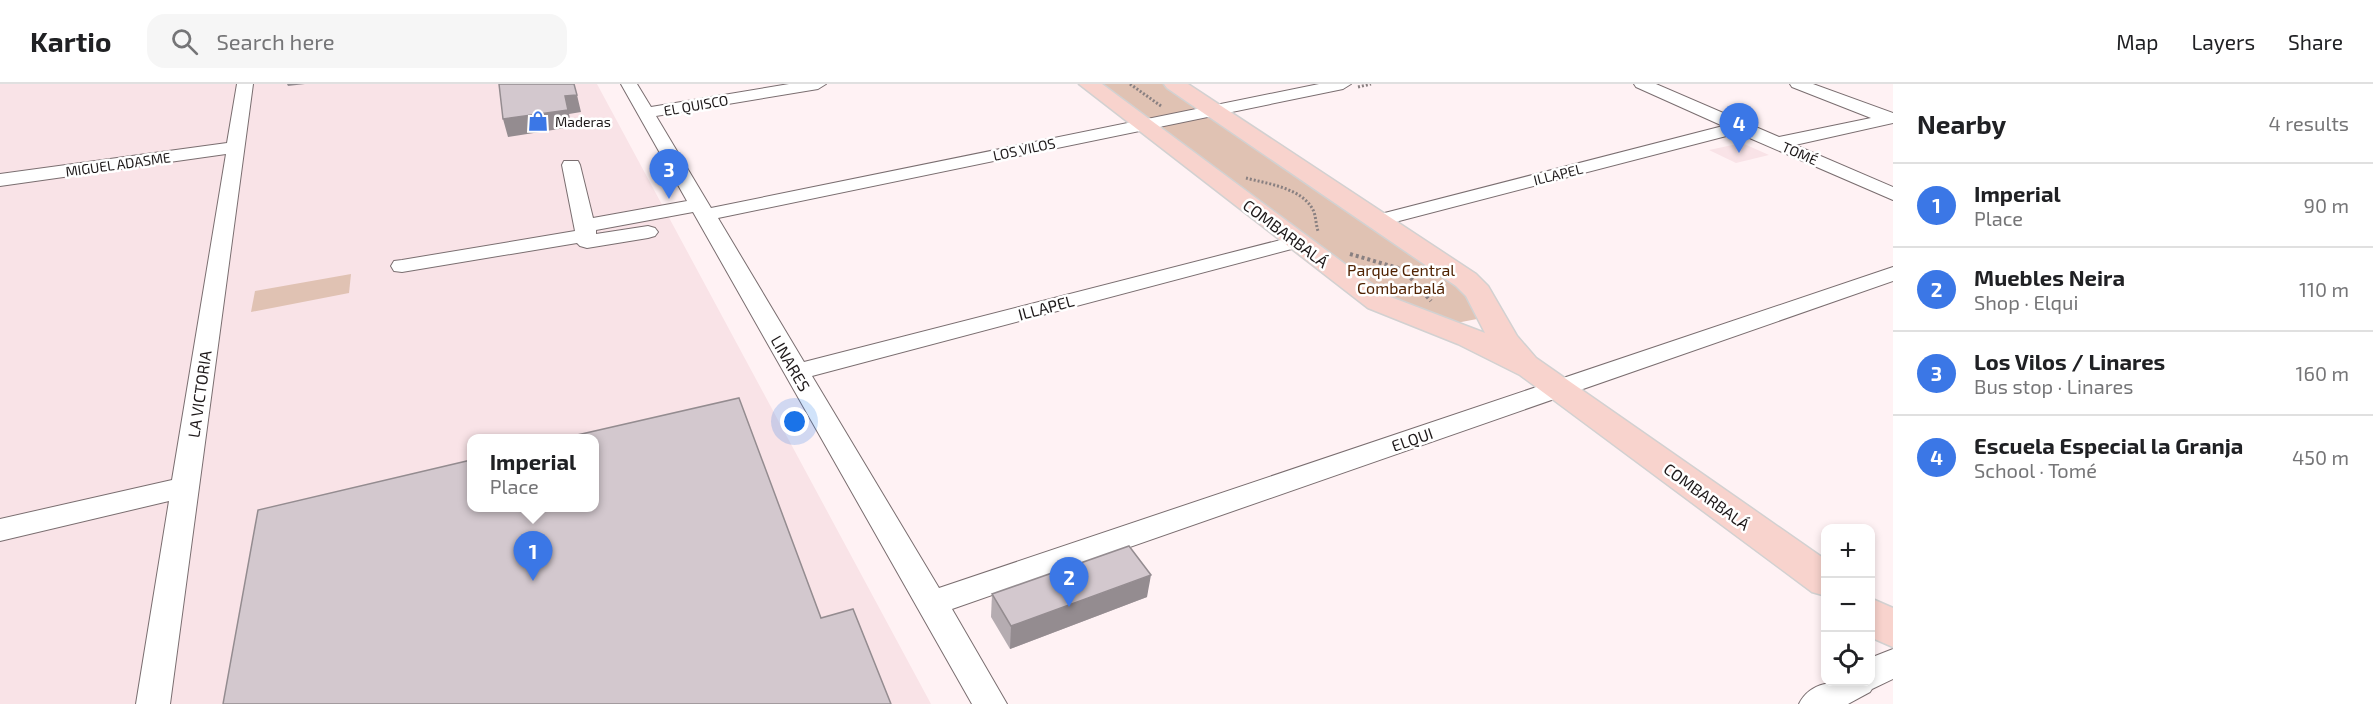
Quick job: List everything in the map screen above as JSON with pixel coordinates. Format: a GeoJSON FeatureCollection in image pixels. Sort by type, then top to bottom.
{"type":"FeatureCollection","features":[{"type":"Feature","properties":{"kind":"main road","name":"COMBARBALÁ"},"geometry":{"type":"LineString","coordinates":[[1089,84],[1143,125],[1307,237],[1387,307],[1442,317],[1531,368],[1822,578]]}},
{"type":"Feature","properties":{"kind":"main road","name":"COMBARBALÁ"},"geometry":{"type":"LineString","coordinates":[[1174,84],[1466,280],[1478,292],[1504,340],[1531,368]]}},
{"type":"Feature","properties":{"kind":"main road"},"geometry":{"type":"LineString","coordinates":[[1442,317],[1475,328],[1488,321],[1491,316]]}},
{"type":"Feature","properties":{"kind":"main road"},"geometry":{"type":"LineString","coordinates":[[1875,617],[1893,630]]}},
{"type":"Feature","properties":{"kind":"street","name":"LA VICTORIA"},"geometry":{"type":"LineString","coordinates":[[153,704],[244,84]]}},
{"type":"Feature","properties":{"kind":"street","name":"LINARES"},"geometry":{"type":"LineString","coordinates":[[629,84],[990,704]]}},
{"type":"Feature","properties":{"kind":"street","name":"EL QUISCO"},"geometry":{"type":"LineString","coordinates":[[646,113],[818,84]]}},
{"type":"Feature","properties":{"kind":"street","name":"LOS VILOS"},"geometry":{"type":"LineString","coordinates":[[402,266],[1143,125],[1342,84]]}},
{"type":"Feature","properties":{"kind":"street","name":"TOMÉ"},"geometry":{"type":"LineString","coordinates":[[1642,84],[1893,194]]}},
{"type":"Feature","properties":{"kind":"street"},"geometry":{"type":"LineString","coordinates":[[1803,84],[1892,119]]}},
{"type":"Feature","properties":{"kind":"street"},"geometry":{"type":"LineString","coordinates":[[1778,143],[1892,119]]}},
{"type":"Feature","properties":{"kind":"street","name":"ILLAPEL"},"geometry":{"type":"LineString","coordinates":[[1376,221],[1740,127]]}},
{"type":"Feature","properties":{"kind":"street","name":"MIGUEL ADASME"},"geometry":{"type":"LineString","coordinates":[[0,180],[235,147]]}},
{"type":"Feature","properties":{"kind":"street"},"geometry":{"type":"LineString","coordinates":[[571,165],[587,242],[648,232]]}},
{"type":"Feature","properties":{"kind":"street","name":"ILLAPEL"},"geometry":{"type":"LineString","coordinates":[[796,372],[1307,237]]}},
{"type":"Feature","properties":{"kind":"street","name":"ELQUI"},"geometry":{"type":"LineString","coordinates":[[931,604],[1893,274]]}},
{"type":"Feature","properties":{"kind":"street"},"geometry":{"type":"LineString","coordinates":[[0,530],[185,487]]}},
{"type":"Feature","properties":{"kind":"street"},"geometry":{"type":"LineString","coordinates":[[1875,672],[1893,663]]}},
{"type":"Feature","properties":{"kind":"street"},"geometry":{"type":"LineString","coordinates":[[1816,704],[1849,686]]}},
{"type":"Feature","properties":{"kind":"path"},"geometry":{"type":"LineString","coordinates":[[1130,84],[1146,93],[1175,118]]}},
{"type":"Feature","properties":{"kind":"path"},"geometry":{"type":"LineString","coordinates":[[1245,177],[1278,186],[1305,201],[1315,214],[1307,237]]}},
{"type":"Feature","properties":{"kind":"path"},"geometry":{"type":"LineString","coordinates":[[1343,251],[1398,268],[1409,276],[1442,317]]}},
{"type":"Feature","properties":{"kind":"shaded area"},"geometry":{"type":"Polygon","coordinates":[[[0,84],[597,84],[931,704],[0,704],[0,84]]]}},
{"type":"Feature","properties":{"kind":"shaded area"},"geometry":{"type":"Polygon","coordinates":[[[1742,143],[1769,155],[1736,163],[1709,150],[1742,143]]]}},
{"type":"Feature","properties":{"kind":"green space","name":"Parque Central Combarbalá"},"geometry":{"type":"Polygon","coordinates":[[[1100,84],[1163,84],[1459,284],[1477,319],[1451,324],[1389,304],[1100,84]]]}},
{"type":"Feature","properties":{"kind":"green space"},"geometry":{"type":"Polygon","coordinates":[[[351,274],[349,293],[251,312],[255,291],[351,274]]]}},
{"type":"Feature","properties":{"kind":"building"},"geometry":{"type":"Polygon","coordinates":[[[499,84],[574,84],[577,95],[565,96],[568,110],[503,119],[499,84]]]}},
{"type":"Feature","properties":{"kind":"building"},"geometry":{"type":"Polygon","coordinates":[[[739,398],[821,618],[853,609],[891,704],[223,704],[258,510],[467,461],[467,512],[599,512],[599,434],[582,434],[739,398]]]}},
{"type":"Feature","properties":{"kind":"building"},"geometry":{"type":"Polygon","coordinates":[[[1129,546],[1151,575],[1011,626],[992,594],[1129,546]]]}},
{"type":"Feature","properties":{"kind":"place","name":"Maderas"},"geometry":{"type":"Point","coordinates":[538,121]}},
{"type":"Feature","properties":{"kind":"place","name":"Escuela Especial la Granja"},"geometry":{"type":"Point","coordinates":[1739,153]}},
{"type":"Feature","properties":{"kind":"place","name":"Los Vilos / Linares"},"geometry":{"type":"Point","coordinates":[669,199]}},
{"type":"Feature","properties":{"kind":"place","name":"Imperial"},"geometry":{"type":"Point","coordinates":[533,581]}},
{"type":"Feature","properties":{"kind":"place","name":"Muebles Neira"},"geometry":{"type":"Point","coordinates":[1069,607]}}]}
